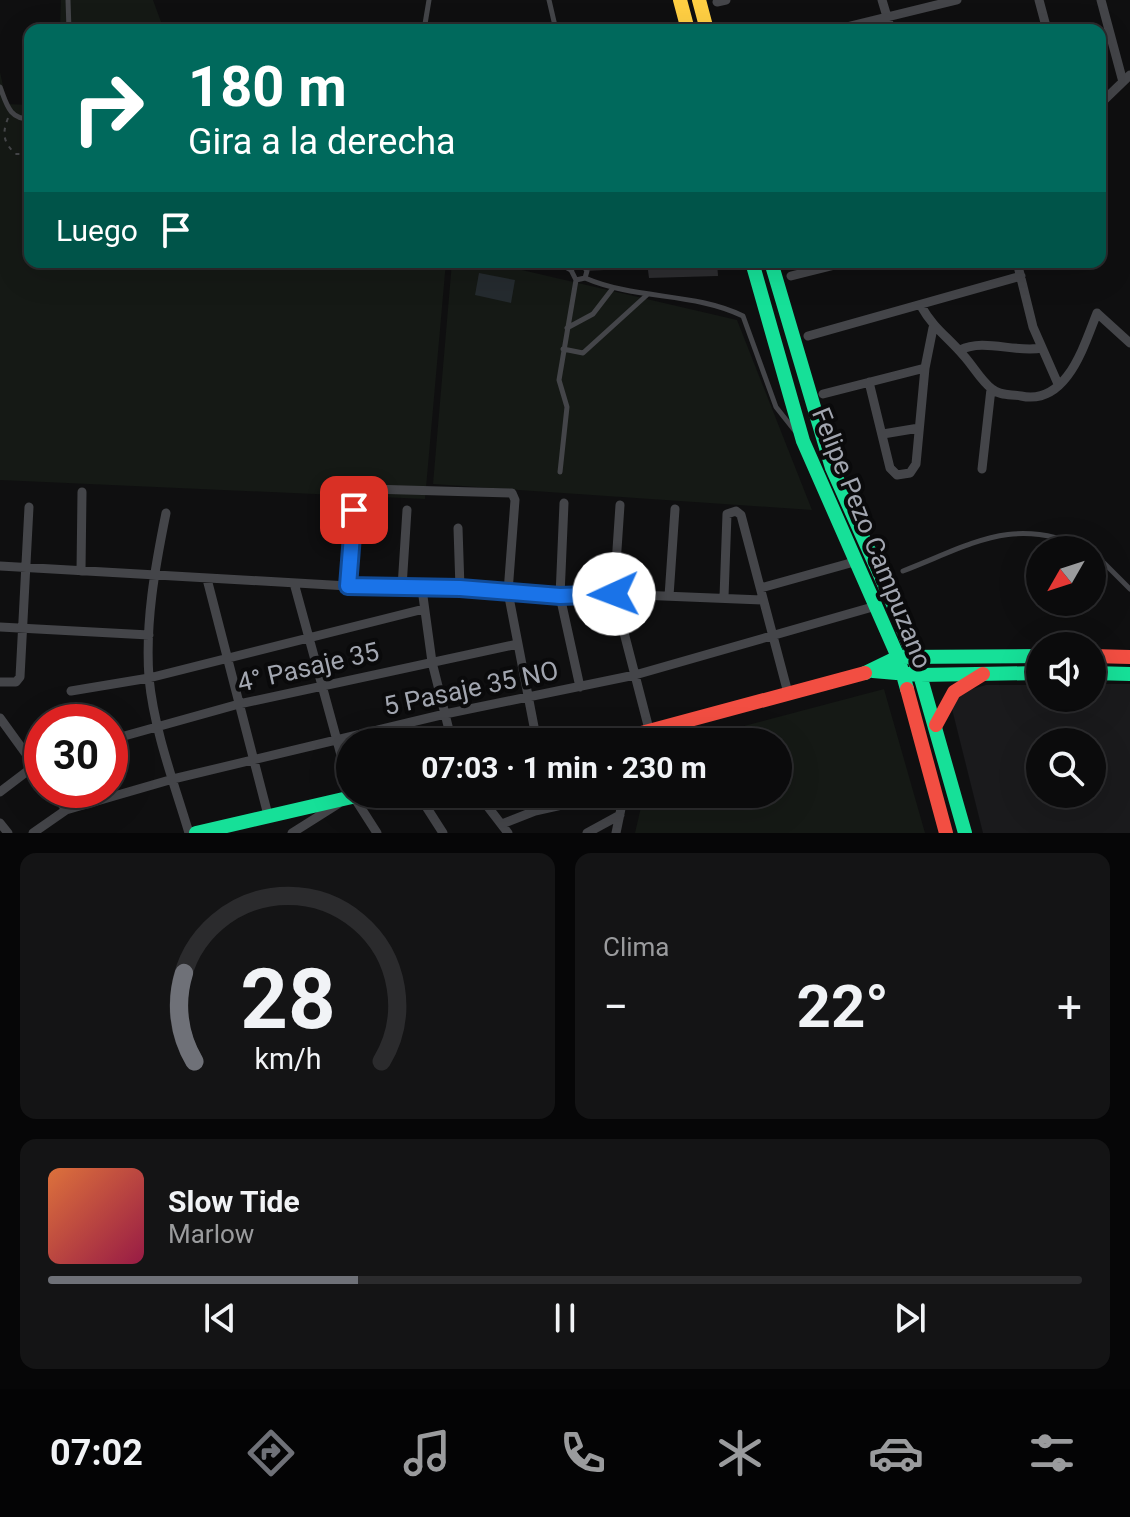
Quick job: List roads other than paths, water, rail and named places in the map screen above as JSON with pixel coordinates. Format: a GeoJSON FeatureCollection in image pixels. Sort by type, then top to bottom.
{"type":"FeatureCollection","features":[{"type":"Feature","properties":{"kind":"main road"},"geometry":{"type":"LineString","coordinates":[[680,0],[686,24]]}},
{"type":"Feature","properties":{"kind":"main road"},"geometry":{"type":"LineString","coordinates":[[699,0],[705,24]]}},
{"type":"Feature","properties":{"kind":"main road","name":"Felipe Pezo Campuzano"},"geometry":{"type":"LineString","coordinates":[[754,268],[803,441],[854,562],[905,657],[920,675],[965,833]]}},
{"type":"Feature","properties":{"kind":"main road","name":"Felipe Pezo Campuzano"},"geometry":{"type":"LineString","coordinates":[[773,268],[832,468],[905,657],[903,672],[946,833]]}},
{"type":"Feature","properties":{"kind":"main road"},"geometry":{"type":"LineString","coordinates":[[670,728],[873,671],[905,657],[1026,656]]}},
{"type":"Feature","properties":{"kind":"main road"},"geometry":{"type":"LineString","coordinates":[[1106,656],[1130,657]]}},
{"type":"Feature","properties":{"kind":"main road"},"geometry":{"type":"LineString","coordinates":[[873,671],[920,675],[1026,673]]}},
{"type":"Feature","properties":{"kind":"main road"},"geometry":{"type":"LineString","coordinates":[[936,725],[954,692],[986,672]]}},
{"type":"Feature","properties":{"kind":"main road"},"geometry":{"type":"LineString","coordinates":[[1106,673],[1130,674]]}},
{"type":"Feature","properties":{"kind":"main road"},"geometry":{"type":"LineString","coordinates":[[196,833],[336,798]]}},
{"type":"Feature","properties":{"kind":"street"},"geometry":{"type":"LineString","coordinates":[[882,0],[890,24]]}},
{"type":"Feature","properties":{"kind":"street"},"geometry":{"type":"LineString","coordinates":[[859,24],[957,0]]}},
{"type":"Feature","properties":{"kind":"street"},"geometry":{"type":"LineString","coordinates":[[1039,0],[1045,24]]}},
{"type":"Feature","properties":{"kind":"street"},"geometry":{"type":"LineString","coordinates":[[1101,0],[1126,79],[1106,98]]}},
{"type":"Feature","properties":{"kind":"street"},"geometry":{"type":"LineString","coordinates":[[791,276],[823,268]]}},
{"type":"Feature","properties":{"kind":"street"},"geometry":{"type":"LineString","coordinates":[[1019,268],[1042,348],[1058,384]]}},
{"type":"Feature","properties":{"kind":"street"},"geometry":{"type":"LineString","coordinates":[[808,336],[1021,276]]}},
{"type":"Feature","properties":{"kind":"street"},"geometry":{"type":"LineString","coordinates":[[921,306],[933,328],[960,350],[991,389],[1028,398],[1044,395],[1076,363],[1097,313],[1130,343]]}},
{"type":"Feature","properties":{"kind":"street"},"geometry":{"type":"LineString","coordinates":[[869,382],[890,468],[897,475],[915,469],[925,368],[933,328]]}},
{"type":"Feature","properties":{"kind":"street"},"geometry":{"type":"LineString","coordinates":[[960,350],[978,344],[1027,350],[1042,348]]}},
{"type":"Feature","properties":{"kind":"street"},"geometry":{"type":"LineString","coordinates":[[823,394],[925,368]]}},
{"type":"Feature","properties":{"kind":"street"},"geometry":{"type":"LineString","coordinates":[[982,469],[991,389]]}},
{"type":"Feature","properties":{"kind":"street"},"geometry":{"type":"LineString","coordinates":[[883,434],[919,428]]}},
{"type":"Feature","properties":{"kind":"street"},"geometry":{"type":"LineString","coordinates":[[335,488],[512,493],[515,500],[508,592],[535,728]]}},
{"type":"Feature","properties":{"kind":"street"},"geometry":{"type":"LineString","coordinates":[[81,571],[82,492]]}},
{"type":"Feature","properties":{"kind":"street"},"geometry":{"type":"LineString","coordinates":[[564,503],[560,596],[580,687]]}},
{"type":"Feature","properties":{"kind":"street"},"geometry":{"type":"LineString","coordinates":[[620,505],[614,594],[635,675],[639,728]]}},
{"type":"Feature","properties":{"kind":"street"},"geometry":{"type":"LineString","coordinates":[[0,682],[13,682],[20,677],[29,507]]}},
{"type":"Feature","properties":{"kind":"street"},"geometry":{"type":"LineString","coordinates":[[669,596],[675,509]]}},
{"type":"Feature","properties":{"kind":"street"},"geometry":{"type":"LineString","coordinates":[[348,586],[354,510]]}},
{"type":"Feature","properties":{"kind":"street"},"geometry":{"type":"LineString","coordinates":[[402,587],[407,510]]}},
{"type":"Feature","properties":{"kind":"street"},"geometry":{"type":"LineString","coordinates":[[724,597],[727,514],[733,511],[741,515],[788,693]]}},
{"type":"Feature","properties":{"kind":"street"},"geometry":{"type":"LineString","coordinates":[[166,513],[154,575],[149,678],[158,727],[189,833]]}},
{"type":"Feature","properties":{"kind":"street"},"geometry":{"type":"LineString","coordinates":[[458,528],[460,588]]}},
{"type":"Feature","properties":{"kind":"street"},"geometry":{"type":"LineString","coordinates":[[761,588],[854,562]]}},
{"type":"Feature","properties":{"kind":"street"},"geometry":{"type":"LineString","coordinates":[[0,566],[348,586],[460,588],[560,596],[614,594],[762,600]]}},
{"type":"Feature","properties":{"kind":"street"},"geometry":{"type":"LineString","coordinates":[[207,579],[268,815]]}},
{"type":"Feature","properties":{"kind":"street"},"geometry":{"type":"LineString","coordinates":[[294,583],[336,737]]}},
{"type":"Feature","properties":{"kind":"street"},"geometry":{"type":"LineString","coordinates":[[422,589],[432,662],[448,728]]}},
{"type":"Feature","properties":{"kind":"street","name":"5 Pasaje 35 NO"},"geometry":{"type":"LineString","coordinates":[[389,728],[635,675],[876,606]]}},
{"type":"Feature","properties":{"kind":"street"},"geometry":{"type":"LineString","coordinates":[[71,691],[149,678],[424,609]]}},
{"type":"Feature","properties":{"kind":"street"},"geometry":{"type":"LineString","coordinates":[[0,627],[149,635]]}},
{"type":"Feature","properties":{"kind":"street","name":"4° Pasaje 35"},"geometry":{"type":"LineString","coordinates":[[128,735],[239,704],[518,644]]}},
{"type":"Feature","properties":{"kind":"street"},"geometry":{"type":"LineString","coordinates":[[1,721],[24,746]]}},
{"type":"Feature","properties":{"kind":"street","name":"5 Pasaje 35 NO"},"geometry":{"type":"LineString","coordinates":[[33,833],[66,810],[255,758],[336,741]]}},
{"type":"Feature","properties":{"kind":"street"},"geometry":{"type":"LineString","coordinates":[[0,792],[24,773]]}},
{"type":"Feature","properties":{"kind":"street"},"geometry":{"type":"LineString","coordinates":[[292,833],[336,805]]}},
{"type":"Feature","properties":{"kind":"street"},"geometry":{"type":"LineString","coordinates":[[362,808],[377,833]]}},
{"type":"Feature","properties":{"kind":"street"},"geometry":{"type":"LineString","coordinates":[[426,808],[439,832]]}},
{"type":"Feature","properties":{"kind":"street"},"geometry":{"type":"LineString","coordinates":[[489,808],[508,833]]}},
{"type":"Feature","properties":{"kind":"street"},"geometry":{"type":"LineString","coordinates":[[502,824],[548,808]]}},
{"type":"Feature","properties":{"kind":"street"},"geometry":{"type":"LineString","coordinates":[[616,833],[621,808]]}},
{"type":"Feature","properties":{"kind":"street"},"geometry":{"type":"LineString","coordinates":[[587,833],[620,815]]}},
{"type":"Feature","properties":{"kind":"street"},"geometry":{"type":"LineString","coordinates":[[0,823],[8,833]]}},
{"type":"Feature","properties":{"kind":"lane"},"geometry":{"type":"LineString","coordinates":[[68,0],[69,24]]}},
{"type":"Feature","properties":{"kind":"lane"},"geometry":{"type":"LineString","coordinates":[[425,24],[429,0]]}},
{"type":"Feature","properties":{"kind":"lane"},"geometry":{"type":"LineString","coordinates":[[549,0],[555,24]]}},
{"type":"Feature","properties":{"kind":"lane"},"geometry":{"type":"LineString","coordinates":[[0,87],[10,113],[24,119]]}},
{"type":"Feature","properties":{"kind":"lane"},"geometry":{"type":"LineString","coordinates":[[560,472],[567,407],[559,380],[576,280],[573,268]]}},
{"type":"Feature","properties":{"kind":"lane"},"geometry":{"type":"LineString","coordinates":[[585,278],[586,268]]}},
{"type":"Feature","properties":{"kind":"lane"},"geometry":{"type":"LineString","coordinates":[[576,280],[585,278],[613,288],[718,304],[743,316],[776,407],[803,441]]}},
{"type":"Feature","properties":{"kind":"lane"},"geometry":{"type":"LineString","coordinates":[[567,328],[593,314],[613,288]]}},
{"type":"Feature","properties":{"kind":"lane"},"geometry":{"type":"LineString","coordinates":[[563,349],[583,353],[648,294]]}},
{"type":"Feature","properties":{"kind":"lane"},"geometry":{"type":"LineString","coordinates":[[903,571],[1010,532],[1039,532],[1050,536]]}},
{"type":"Feature","properties":{"kind":"lane"},"geometry":{"type":"LineString","coordinates":[[1106,566],[1130,589]]}}]}
